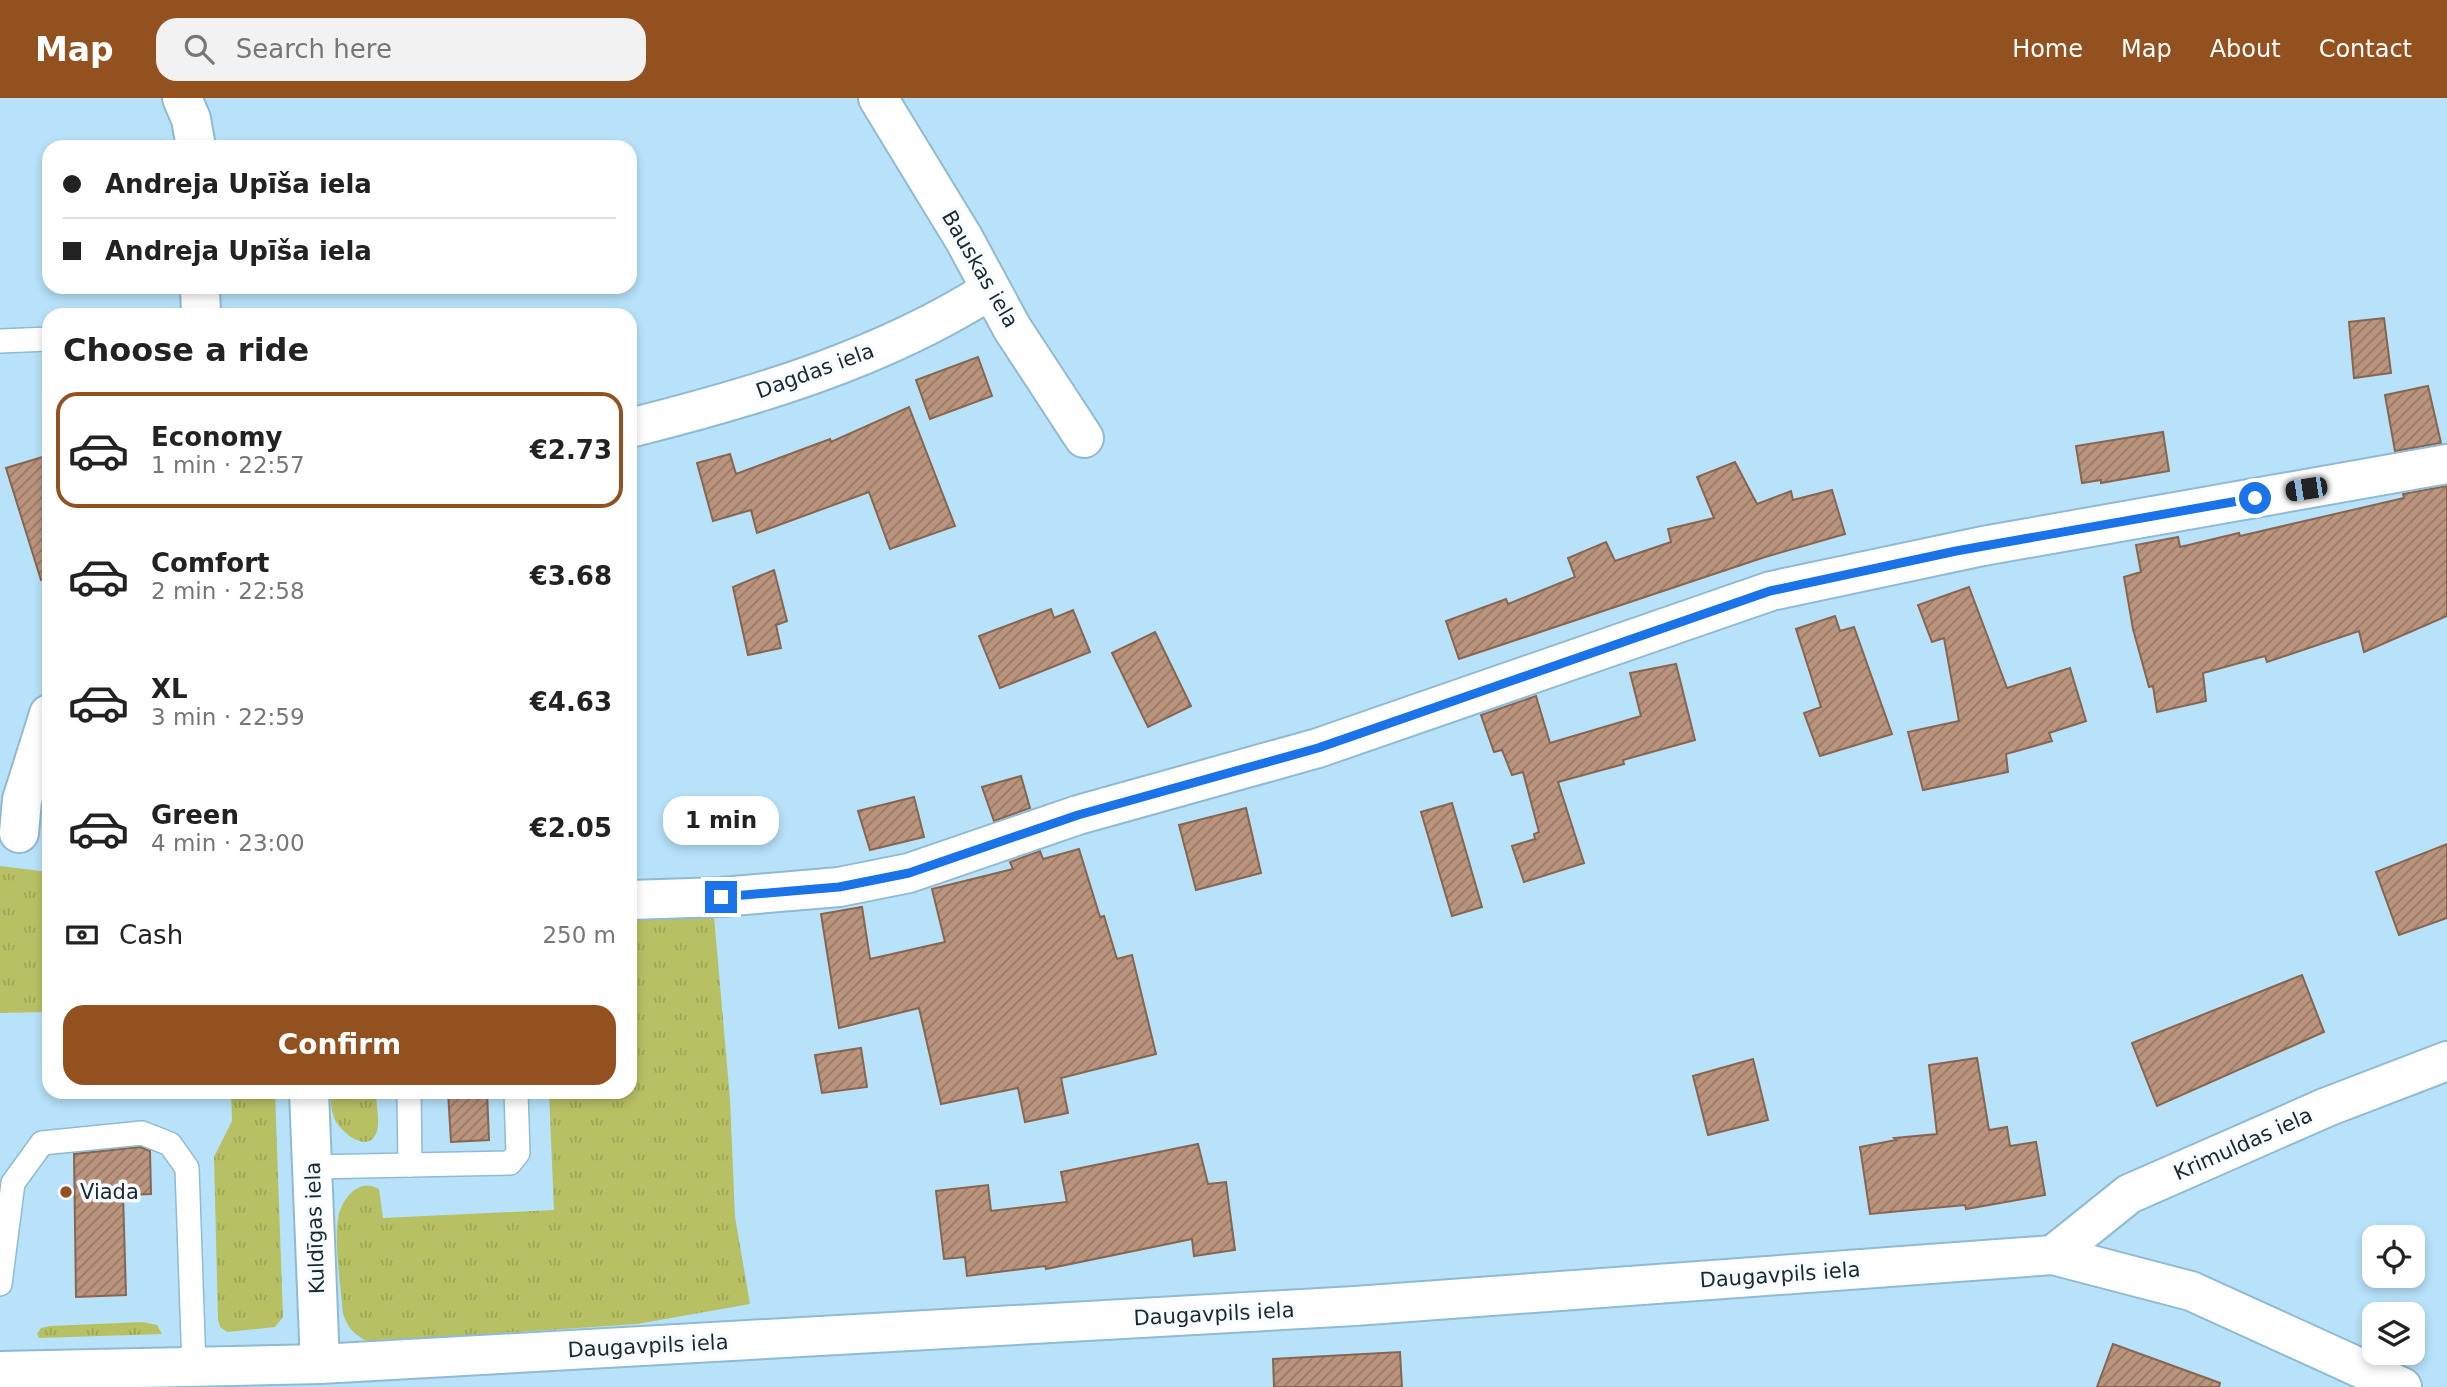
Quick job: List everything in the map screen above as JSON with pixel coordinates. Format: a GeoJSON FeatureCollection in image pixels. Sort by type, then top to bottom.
{"type":"FeatureCollection","features":[{"type":"Feature","properties":{"kind":"street"},"geometry":{"type":"LineString","coordinates":[[182,98],[191,119],[194,140]]}},
{"type":"Feature","properties":{"kind":"street","name":"Bauskas iela"},"geometry":{"type":"LineString","coordinates":[[878,98],[964,239],[990,290],[1084,438]]}},
{"type":"Feature","properties":{"kind":"street","name":"Dagdas iela"},"geometry":{"type":"LineString","coordinates":[[637,426],[785,383],[896,342],[946,318],[990,290]]}},
{"type":"Feature","properties":{"kind":"street"},"geometry":{"type":"LineString","coordinates":[[637,900],[721,897],[839,887],[909,873],[1078,815],[1318,748],[1770,591],[1970,548],[2447,464]]}},
{"type":"Feature","properties":{"kind":"street"},"geometry":{"type":"LineString","coordinates":[[23,834],[22,800],[42,736]]}},
{"type":"Feature","properties":{"kind":"street","name":"Krimuldas iela"},"geometry":{"type":"LineString","coordinates":[[2053,1255],[2129,1195],[2327,1107],[2447,1061]]}},
{"type":"Feature","properties":{"kind":"street","name":"Kuldīgas iela"},"geometry":{"type":"LineString","coordinates":[[309,1099],[320,1364]]}},
{"type":"Feature","properties":{"kind":"street","name":"Daugavpils iela"},"geometry":{"type":"LineString","coordinates":[[0,1371],[116,1378],[194,1367],[320,1364],[1355,1307],[2053,1255],[2191,1291],[2402,1387]]}},
{"type":"Feature","properties":{"kind":"lane"},"geometry":{"type":"LineString","coordinates":[[0,341],[42,339]]}},
{"type":"Feature","properties":{"kind":"lane"},"geometry":{"type":"LineString","coordinates":[[409,1099],[410,1165]]}},
{"type":"Feature","properties":{"kind":"lane"},"geometry":{"type":"LineString","coordinates":[[312,1167],[510,1163],[518,1153],[516,1099]]}},
{"type":"Feature","properties":{"kind":"lane"},"geometry":{"type":"LineString","coordinates":[[0,1284],[13,1183],[43,1143],[142,1133],[170,1144],[187,1168],[194,1367]]}},
{"type":"Feature","properties":{"kind":"green space"},"geometry":{"type":"Polygon","coordinates":[[[0,866],[42,871],[42,1012],[0,1013],[0,866]]]}},
{"type":"Feature","properties":{"kind":"green space"},"geometry":{"type":"Polygon","coordinates":[[[714,916],[730,1099],[735,1217],[750,1304],[637,1324],[369,1342],[356,1334],[343,1314],[337,1253],[338,1219],[343,1204],[352,1192],[365,1186],[379,1189],[383,1218],[554,1210],[549,1099],[637,1099],[637,917],[714,916]]]}},
{"type":"Feature","properties":{"kind":"green space"},"geometry":{"type":"Polygon","coordinates":[[[231,1099],[275,1099],[283,1317],[275,1327],[227,1332],[220,1327],[218,1320],[214,1157],[232,1121],[231,1099]]]}},
{"type":"Feature","properties":{"kind":"green space"},"geometry":{"type":"Polygon","coordinates":[[[330,1099],[376,1099],[378,1122],[373,1138],[362,1142],[349,1135],[338,1125],[330,1099]]]}},
{"type":"Feature","properties":{"kind":"green space"},"geometry":{"type":"Polygon","coordinates":[[[143,1322],[157,1325],[162,1334],[39,1338],[37,1334],[41,1328],[50,1326],[143,1322]]]}},
{"type":"Feature","properties":{"kind":"building"},"geometry":{"type":"Polygon","coordinates":[[[2384,318],[2391,373],[2354,378],[2349,322],[2384,318]]]}},
{"type":"Feature","properties":{"kind":"building"},"geometry":{"type":"Polygon","coordinates":[[[978,357],[992,396],[930,419],[916,380],[978,357]]]}},
{"type":"Feature","properties":{"kind":"building"},"geometry":{"type":"Polygon","coordinates":[[[2428,386],[2441,443],[2395,451],[2385,395],[2428,386]]]}},
{"type":"Feature","properties":{"kind":"building"},"geometry":{"type":"Polygon","coordinates":[[[909,407],[955,526],[890,549],[869,492],[757,533],[751,510],[713,521],[697,463],[730,454],[736,474],[830,439],[831,442],[909,407]]]}},
{"type":"Feature","properties":{"kind":"building"},"geometry":{"type":"Polygon","coordinates":[[[2163,432],[2169,471],[2101,483],[2101,480],[2082,483],[2076,446],[2163,432]]]}},
{"type":"Feature","properties":{"kind":"building"},"geometry":{"type":"Polygon","coordinates":[[[42,457],[42,580],[41,580],[6,468],[42,457]]]}},
{"type":"Feature","properties":{"kind":"building"},"geometry":{"type":"Polygon","coordinates":[[[1735,462],[1757,504],[1791,491],[1793,500],[1832,490],[1845,534],[1765,557],[1459,659],[1446,621],[1506,599],[1508,604],[1575,577],[1568,558],[1606,542],[1615,561],[1671,542],[1668,529],[1714,518],[1697,477],[1735,462]]]}},
{"type":"Feature","properties":{"kind":"building"},"geometry":{"type":"Polygon","coordinates":[[[2447,486],[2447,616],[2364,652],[2359,631],[2267,662],[2265,656],[2203,673],[2206,701],[2157,712],[2153,686],[2149,687],[2133,629],[2124,577],[2141,572],[2136,545],[2178,537],[2180,547],[2239,533],[2240,536],[2404,498],[2403,494],[2447,486]]]}},
{"type":"Feature","properties":{"kind":"building"},"geometry":{"type":"Polygon","coordinates":[[[774,570],[787,621],[776,625],[781,648],[748,655],[733,587],[774,570]]]}},
{"type":"Feature","properties":{"kind":"building"},"geometry":{"type":"Polygon","coordinates":[[[1969,587],[2007,688],[2070,668],[2086,721],[2049,733],[2052,741],[2006,754],[2008,772],[1923,790],[1908,732],[1959,721],[1944,638],[1932,642],[1918,605],[1969,587]]]}},
{"type":"Feature","properties":{"kind":"building"},"geometry":{"type":"Polygon","coordinates":[[[1051,609],[1054,618],[1073,610],[1090,652],[1000,688],[979,636],[1051,609]]]}},
{"type":"Feature","properties":{"kind":"building"},"geometry":{"type":"Polygon","coordinates":[[[1835,616],[1840,631],[1854,627],[1892,734],[1820,756],[1804,713],[1821,707],[1796,629],[1835,616]]]}},
{"type":"Feature","properties":{"kind":"building"},"geometry":{"type":"Polygon","coordinates":[[[1155,632],[1191,706],[1148,727],[1112,653],[1155,632]]]}},
{"type":"Feature","properties":{"kind":"building"},"geometry":{"type":"Polygon","coordinates":[[[1676,664],[1695,740],[1623,760],[1624,764],[1558,782],[1584,863],[1524,882],[1512,846],[1535,839],[1534,834],[1539,832],[1523,772],[1512,775],[1502,750],[1494,752],[1481,715],[1536,696],[1550,743],[1641,716],[1630,673],[1676,664]]]}},
{"type":"Feature","properties":{"kind":"building"},"geometry":{"type":"Polygon","coordinates":[[[1021,776],[1030,808],[994,821],[982,787],[1021,776]]]}},
{"type":"Feature","properties":{"kind":"building"},"geometry":{"type":"Polygon","coordinates":[[[914,797],[924,837],[870,850],[858,811],[914,797]]]}},
{"type":"Feature","properties":{"kind":"building"},"geometry":{"type":"Polygon","coordinates":[[[1452,803],[1482,907],[1452,916],[1421,812],[1452,803]]]}},
{"type":"Feature","properties":{"kind":"building"},"geometry":{"type":"Polygon","coordinates":[[[1246,808],[1261,873],[1196,890],[1179,825],[1246,808]]]}},
{"type":"Feature","properties":{"kind":"building"},"geometry":{"type":"Polygon","coordinates":[[[2447,844],[2447,918],[2399,935],[2376,872],[2447,844]]]}},
{"type":"Feature","properties":{"kind":"building"},"geometry":{"type":"Polygon","coordinates":[[[1079,849],[1100,917],[1104,916],[1117,959],[1132,955],[1156,1054],[1061,1078],[1068,1113],[1025,1122],[1018,1088],[941,1104],[919,1008],[839,1028],[821,914],[862,907],[870,959],[945,942],[932,889],[1013,869],[1010,862],[1040,851],[1043,859],[1079,849]]]}},
{"type":"Feature","properties":{"kind":"building"},"geometry":{"type":"Polygon","coordinates":[[[2302,975],[2324,1032],[2157,1106],[2132,1043],[2302,975]]]}},
{"type":"Feature","properties":{"kind":"building"},"geometry":{"type":"Polygon","coordinates":[[[861,1048],[867,1087],[822,1093],[815,1055],[861,1048]]]}},
{"type":"Feature","properties":{"kind":"building"},"geometry":{"type":"Polygon","coordinates":[[[1977,1058],[1989,1130],[2007,1127],[2010,1146],[2036,1142],[2045,1195],[1966,1209],[1965,1205],[1870,1214],[1860,1147],[1896,1140],[1894,1138],[1937,1134],[1929,1065],[1977,1058]]]}},
{"type":"Feature","properties":{"kind":"building"},"geometry":{"type":"Polygon","coordinates":[[[1753,1059],[1768,1120],[1708,1135],[1693,1076],[1753,1059]]]}},
{"type":"Feature","properties":{"kind":"building"},"geometry":{"type":"Polygon","coordinates":[[[448,1099],[487,1099],[489,1140],[451,1142],[448,1099]]]}},
{"type":"Feature","properties":{"kind":"building"},"geometry":{"type":"Polygon","coordinates":[[[1198,1144],[1208,1184],[1226,1182],[1235,1250],[1194,1256],[1192,1239],[1046,1269],[1045,1266],[967,1276],[965,1257],[944,1259],[936,1191],[988,1185],[991,1211],[1067,1202],[1061,1172],[1198,1144]]]}},
{"type":"Feature","properties":{"kind":"building"},"geometry":{"type":"Polygon","coordinates":[[[140,1147],[150,1151],[151,1194],[123,1195],[126,1295],[76,1297],[74,1154],[140,1147]]]}},
{"type":"Feature","properties":{"kind":"building"},"geometry":{"type":"Polygon","coordinates":[[[2113,1344],[2220,1383],[2219,1387],[2097,1387],[2113,1344]]]}},
{"type":"Feature","properties":{"kind":"building"},"geometry":{"type":"Polygon","coordinates":[[[1400,1352],[1402,1387],[1274,1387],[1273,1359],[1400,1352]]]}},
{"type":"Feature","properties":{"kind":"place","name":"Viada"},"geometry":{"type":"Point","coordinates":[66,1192]}},
{"type":"Feature","properties":{"kind":"route"},"geometry":{"type":"LineString","coordinates":[[721,897],[839,887],[909,873],[1078,815],[1318,748],[1770,591],[1876,566],[2255,498]]}}]}
